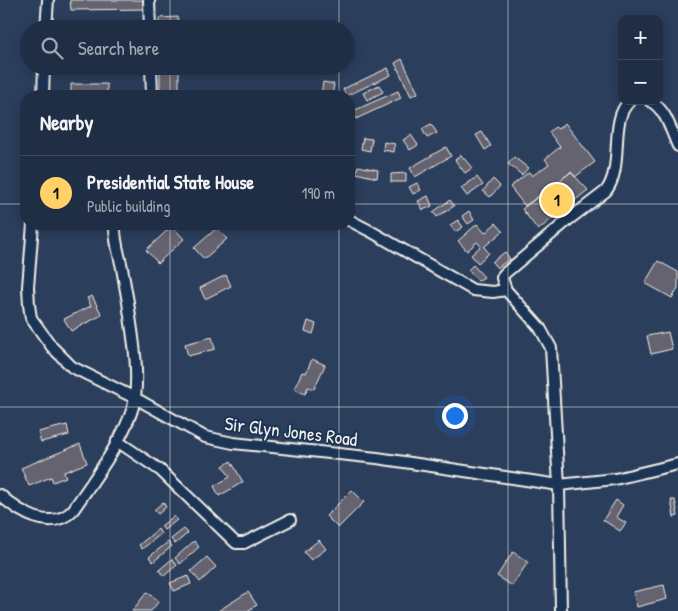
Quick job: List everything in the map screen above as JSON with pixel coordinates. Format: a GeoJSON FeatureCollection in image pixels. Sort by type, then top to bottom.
{"type":"FeatureCollection","features":[{"type":"Feature","properties":{"kind":"street"},"geometry":{"type":"LineString","coordinates":[[47,20],[48,0]]}},
{"type":"Feature","properties":{"kind":"street"},"geometry":{"type":"LineString","coordinates":[[149,0],[150,20]]}},
{"type":"Feature","properties":{"kind":"street"},"geometry":{"type":"LineString","coordinates":[[43,90],[44,75]]}},
{"type":"Feature","properties":{"kind":"street"},"geometry":{"type":"LineString","coordinates":[[151,75],[152,90]]}},
{"type":"Feature","properties":{"kind":"street"},"geometry":{"type":"LineString","coordinates":[[561,611],[559,485],[551,348],[540,328],[502,283],[504,274],[610,186],[616,166],[622,110],[626,105]]}},
{"type":"Feature","properties":{"kind":"street"},"geometry":{"type":"LineString","coordinates":[[656,105],[662,111],[678,146]]}},
{"type":"Feature","properties":{"kind":"street"},"geometry":{"type":"LineString","coordinates":[[355,223],[473,290],[493,292],[506,290]]}},
{"type":"Feature","properties":{"kind":"street","name":"Sir Glyn Jones Road"},"geometry":{"type":"LineString","coordinates":[[33,230],[28,286],[31,318],[52,348],[72,367],[135,398],[194,432],[219,441],[377,458],[559,485],[615,479],[678,464]]}},
{"type":"Feature","properties":{"kind":"street"},"geometry":{"type":"LineString","coordinates":[[0,495],[21,512],[35,518],[47,520],[63,519],[73,510],[118,441],[135,398],[135,373],[132,329],[122,267],[116,248],[115,230]]}},
{"type":"Feature","properties":{"kind":"street"},"geometry":{"type":"LineString","coordinates":[[118,441],[160,470],[236,543],[244,543],[290,520]]}},
{"type":"Feature","properties":{"kind":"building"},"geometry":{"type":"Polygon","coordinates":[[[70,0],[146,0],[147,9],[71,10],[70,0]]]}},
{"type":"Feature","properties":{"kind":"building"},"geometry":{"type":"Polygon","coordinates":[[[178,17],[178,20],[159,20],[159,18],[178,17]]]}},
{"type":"Feature","properties":{"kind":"building"},"geometry":{"type":"Polygon","coordinates":[[[402,59],[418,93],[411,96],[395,63],[402,59]]]}},
{"type":"Feature","properties":{"kind":"building"},"geometry":{"type":"Polygon","coordinates":[[[388,68],[391,75],[355,92],[355,90],[343,89],[388,68]]]}},
{"type":"Feature","properties":{"kind":"building"},"geometry":{"type":"Polygon","coordinates":[[[160,75],[179,75],[179,89],[160,90],[160,75]]]}},
{"type":"Feature","properties":{"kind":"building"},"geometry":{"type":"Polygon","coordinates":[[[323,82],[334,84],[333,90],[322,90],[323,82]]]}},
{"type":"Feature","properties":{"kind":"building"},"geometry":{"type":"Polygon","coordinates":[[[71,84],[107,84],[107,90],[71,90],[71,84]]]}},
{"type":"Feature","properties":{"kind":"building"},"geometry":{"type":"Polygon","coordinates":[[[379,85],[383,92],[367,100],[363,93],[379,85]]]}},
{"type":"Feature","properties":{"kind":"building"},"geometry":{"type":"Polygon","coordinates":[[[398,91],[401,98],[356,119],[355,110],[398,91]]]}},
{"type":"Feature","properties":{"kind":"building"},"geometry":{"type":"Polygon","coordinates":[[[565,123],[595,162],[575,177],[571,172],[525,206],[510,187],[529,172],[532,176],[549,164],[545,159],[560,147],[549,132],[555,127],[558,129],[565,123]]]}},
{"type":"Feature","properties":{"kind":"building"},"geometry":{"type":"Polygon","coordinates":[[[431,124],[437,133],[427,138],[422,129],[431,124]]]}},
{"type":"Feature","properties":{"kind":"building"},"geometry":{"type":"Polygon","coordinates":[[[482,132],[491,146],[485,150],[476,135],[482,132]]]}},
{"type":"Feature","properties":{"kind":"building"},"geometry":{"type":"Polygon","coordinates":[[[411,135],[418,145],[410,150],[403,140],[411,135]]]}},
{"type":"Feature","properties":{"kind":"building"},"geometry":{"type":"Polygon","coordinates":[[[363,138],[372,139],[370,151],[361,149],[363,138]]]}},
{"type":"Feature","properties":{"kind":"building"},"geometry":{"type":"Polygon","coordinates":[[[384,142],[395,144],[394,152],[383,150],[384,142]]]}},
{"type":"Feature","properties":{"kind":"building"},"geometry":{"type":"Polygon","coordinates":[[[446,147],[451,156],[415,177],[410,168],[446,147]]]}},
{"type":"Feature","properties":{"kind":"building"},"geometry":{"type":"Polygon","coordinates":[[[461,155],[472,168],[465,173],[455,160],[461,155]]]}},
{"type":"Feature","properties":{"kind":"building"},"geometry":{"type":"Polygon","coordinates":[[[514,157],[528,168],[522,175],[508,164],[514,157]]]}},
{"type":"Feature","properties":{"kind":"building"},"geometry":{"type":"Polygon","coordinates":[[[358,166],[378,170],[377,178],[356,173],[358,166]]]}},
{"type":"Feature","properties":{"kind":"building"},"geometry":{"type":"Polygon","coordinates":[[[571,172],[588,190],[538,230],[522,209],[571,172]]]}},
{"type":"Feature","properties":{"kind":"building"},"geometry":{"type":"Polygon","coordinates":[[[406,173],[406,182],[391,182],[391,174],[406,173]]]}},
{"type":"Feature","properties":{"kind":"building"},"geometry":{"type":"Polygon","coordinates":[[[477,177],[483,185],[467,196],[461,188],[477,177]]]}},
{"type":"Feature","properties":{"kind":"building"},"geometry":{"type":"Polygon","coordinates":[[[493,179],[500,186],[490,197],[483,191],[493,179]]]}},
{"type":"Feature","properties":{"kind":"building"},"geometry":{"type":"Polygon","coordinates":[[[417,183],[421,190],[413,194],[409,187],[417,183]]]}},
{"type":"Feature","properties":{"kind":"building"},"geometry":{"type":"Polygon","coordinates":[[[428,196],[432,206],[423,210],[418,201],[428,196]]]}},
{"type":"Feature","properties":{"kind":"building"},"geometry":{"type":"Polygon","coordinates":[[[450,200],[454,206],[437,217],[433,212],[450,200]]]}},
{"type":"Feature","properties":{"kind":"building"},"geometry":{"type":"Polygon","coordinates":[[[469,211],[474,220],[468,224],[462,216],[469,211]]]}},
{"type":"Feature","properties":{"kind":"building"},"geometry":{"type":"Polygon","coordinates":[[[458,220],[463,227],[455,232],[450,225],[458,220]]]}},
{"type":"Feature","properties":{"kind":"building"},"geometry":{"type":"Polygon","coordinates":[[[496,223],[503,231],[484,247],[489,253],[478,263],[471,255],[481,246],[477,242],[467,251],[458,241],[477,224],[485,233],[496,223]]]}},
{"type":"Feature","properties":{"kind":"building"},"geometry":{"type":"Polygon","coordinates":[[[168,230],[176,230],[184,239],[158,263],[146,250],[168,230]]]}},
{"type":"Feature","properties":{"kind":"building"},"geometry":{"type":"Polygon","coordinates":[[[215,230],[219,230],[227,239],[204,259],[194,248],[215,230]]]}},
{"type":"Feature","properties":{"kind":"building"},"geometry":{"type":"Polygon","coordinates":[[[505,252],[510,259],[497,268],[492,262],[505,252]]]}},
{"type":"Feature","properties":{"kind":"building"},"geometry":{"type":"Polygon","coordinates":[[[658,261],[678,272],[678,288],[672,298],[645,283],[658,261]]]}},
{"type":"Feature","properties":{"kind":"building"},"geometry":{"type":"Polygon","coordinates":[[[473,265],[484,277],[478,281],[468,270],[473,265]]]}},
{"type":"Feature","properties":{"kind":"building"},"geometry":{"type":"Polygon","coordinates":[[[226,275],[231,286],[205,299],[200,288],[226,275]]]}},
{"type":"Feature","properties":{"kind":"building"},"geometry":{"type":"Polygon","coordinates":[[[92,296],[102,315],[71,331],[64,319],[91,306],[87,298],[92,296]]]}},
{"type":"Feature","properties":{"kind":"building"},"geometry":{"type":"Polygon","coordinates":[[[308,321],[316,324],[313,334],[305,331],[308,321]]]}},
{"type":"Feature","properties":{"kind":"building"},"geometry":{"type":"Polygon","coordinates":[[[668,332],[672,349],[651,354],[647,336],[668,332]]]}},
{"type":"Feature","properties":{"kind":"building"},"geometry":{"type":"Polygon","coordinates":[[[212,337],[215,349],[188,356],[185,344],[212,337]]]}},
{"type":"Feature","properties":{"kind":"building"},"geometry":{"type":"Polygon","coordinates":[[[312,359],[325,365],[314,389],[308,387],[305,394],[294,389],[302,372],[306,373],[312,359]]]}},
{"type":"Feature","properties":{"kind":"building"},"geometry":{"type":"Polygon","coordinates":[[[67,425],[69,435],[41,442],[38,432],[67,425]]]}},
{"type":"Feature","properties":{"kind":"building"},"geometry":{"type":"Polygon","coordinates":[[[80,444],[87,463],[64,472],[66,477],[53,482],[51,477],[29,486],[21,468],[80,444]]]}},
{"type":"Feature","properties":{"kind":"building"},"geometry":{"type":"Polygon","coordinates":[[[231,461],[243,482],[219,496],[214,486],[230,477],[223,466],[231,461]]]}},
{"type":"Feature","properties":{"kind":"building"},"geometry":{"type":"Polygon","coordinates":[[[352,490],[364,502],[338,528],[326,516],[352,490]]]}},
{"type":"Feature","properties":{"kind":"building"},"geometry":{"type":"Polygon","coordinates":[[[616,500],[623,505],[616,517],[626,523],[620,531],[603,520],[616,500]]]}},
{"type":"Feature","properties":{"kind":"building"},"geometry":{"type":"Polygon","coordinates":[[[671,500],[675,500],[678,516],[674,517],[671,500]]]}},
{"type":"Feature","properties":{"kind":"building"},"geometry":{"type":"Polygon","coordinates":[[[163,502],[166,507],[158,514],[154,510],[163,502]]]}},
{"type":"Feature","properties":{"kind":"building"},"geometry":{"type":"Polygon","coordinates":[[[174,516],[177,520],[164,530],[161,526],[174,516]]]}},
{"type":"Feature","properties":{"kind":"building"},"geometry":{"type":"Polygon","coordinates":[[[158,529],[161,534],[142,549],[139,545],[158,529]]]}},
{"type":"Feature","properties":{"kind":"building"},"geometry":{"type":"Polygon","coordinates":[[[184,529],[188,533],[175,544],[171,539],[184,529]]]}},
{"type":"Feature","properties":{"kind":"building"},"geometry":{"type":"Polygon","coordinates":[[[319,540],[326,549],[311,560],[304,552],[319,540]]]}},
{"type":"Feature","properties":{"kind":"building"},"geometry":{"type":"Polygon","coordinates":[[[194,541],[199,547],[180,564],[175,558],[194,541]]]}},
{"type":"Feature","properties":{"kind":"building"},"geometry":{"type":"Polygon","coordinates":[[[168,542],[172,546],[153,562],[149,557],[168,542]]]}},
{"type":"Feature","properties":{"kind":"building"},"geometry":{"type":"Polygon","coordinates":[[[513,552],[528,562],[512,586],[497,576],[513,552]]]}},
{"type":"Feature","properties":{"kind":"building"},"geometry":{"type":"Polygon","coordinates":[[[207,557],[216,567],[200,582],[191,571],[207,557]]]}},
{"type":"Feature","properties":{"kind":"building"},"geometry":{"type":"Polygon","coordinates":[[[172,559],[177,565],[164,576],[159,570],[172,559]]]}},
{"type":"Feature","properties":{"kind":"building"},"geometry":{"type":"Polygon","coordinates":[[[188,576],[191,584],[174,591],[170,583],[188,576]]]}},
{"type":"Feature","properties":{"kind":"building"},"geometry":{"type":"Polygon","coordinates":[[[664,585],[667,599],[637,607],[633,592],[664,585]]]}},
{"type":"Feature","properties":{"kind":"building"},"geometry":{"type":"Polygon","coordinates":[[[147,592],[159,601],[151,611],[132,611],[147,592]]]}},
{"type":"Feature","properties":{"kind":"building"},"geometry":{"type":"Polygon","coordinates":[[[248,592],[257,605],[247,611],[218,611],[248,592]]]}},
{"type":"Feature","properties":{"kind":"place","name":"Presidential State House"},"geometry":{"type":"Point","coordinates":[557,200]}}]}
